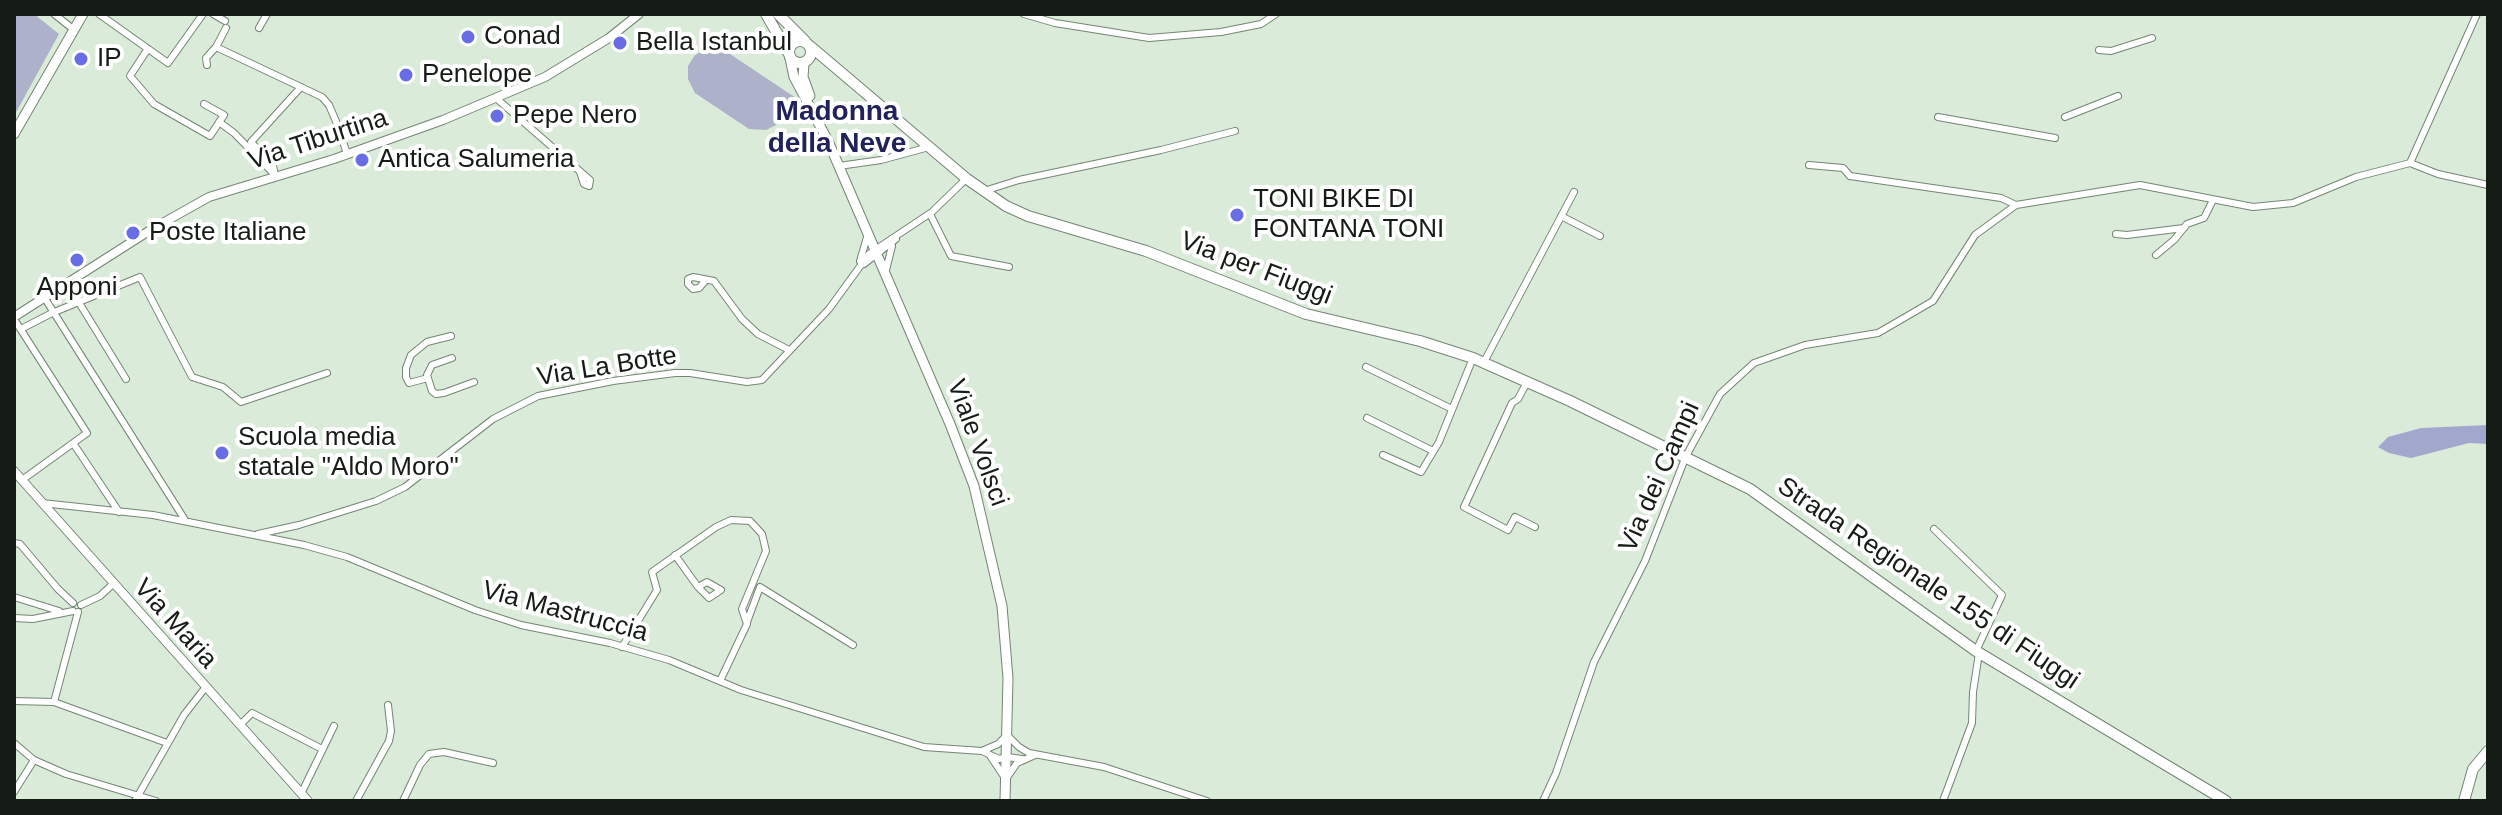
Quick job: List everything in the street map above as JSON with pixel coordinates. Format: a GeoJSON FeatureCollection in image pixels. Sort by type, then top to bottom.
{"type":"FeatureCollection","features":[{"type":"Feature","properties":{"kind":"main road"},"geometry":{"type":"LineString","coordinates":[[14,134],[83,14]]}},
{"type":"Feature","properties":{"kind":"main road","name":"Viale Volsci"},"geometry":{"type":"LineString","coordinates":[[766,14],[790,56],[794,77],[839,167],[974,486],[1002,606],[1008,678],[1005,801]]}},
{"type":"Feature","properties":{"kind":"main road"},"geometry":{"type":"LineString","coordinates":[[778,14],[807,44],[812,53],[806,61],[797,63],[790,56],[791,45],[798,41],[807,44]]}},
{"type":"Feature","properties":{"kind":"main road","name":"Via per Fiuggi"},"geometry":{"type":"LineString","coordinates":[[807,44],[967,179],[1006,206],[1028,216],[1146,251],[1306,314],[1420,341],[1478,360],[1686,456]]}},
{"type":"Feature","properties":{"kind":"main road","name":"Viale Volsci"},"geometry":{"type":"LineString","coordinates":[[806,61],[803,77],[818,122]]}},
{"type":"Feature","properties":{"kind":"main road","name":"Via per Fiuggi"},"geometry":{"type":"LineString","coordinates":[[806,61],[825,64],[840,73]]}},
{"type":"Feature","properties":{"kind":"main road","name":"Strada Regionale 155 di Fiuggi"},"geometry":{"type":"LineString","coordinates":[[1686,456],[1750,489],[1978,652],[2226,801]]}},
{"type":"Feature","properties":{"kind":"main road"},"geometry":{"type":"LineString","coordinates":[[2464,801],[2473,769],[2488,751]]}},
{"type":"Feature","properties":{"kind":"street"},"geometry":{"type":"LineString","coordinates":[[54,14],[73,29]]}},
{"type":"Feature","properties":{"kind":"street"},"geometry":{"type":"LineString","coordinates":[[99,14],[168,63],[203,14]]}},
{"type":"Feature","properties":{"kind":"street"},"geometry":{"type":"LineString","coordinates":[[207,65],[206,58],[216,47],[225,24],[213,14]]}},
{"type":"Feature","properties":{"kind":"street"},"geometry":{"type":"LineString","coordinates":[[259,28],[267,14]]}},
{"type":"Feature","properties":{"kind":"street","name":"Via Tiburtina"},"geometry":{"type":"LineString","coordinates":[[14,318],[152,229],[209,197],[347,154],[496,98],[549,75],[609,38],[639,14]]}},
{"type":"Feature","properties":{"kind":"street"},"geometry":{"type":"LineString","coordinates":[[1024,14],[1055,23],[1149,38],[1221,32],[1261,24],[1276,14]]}},
{"type":"Feature","properties":{"kind":"street"},"geometry":{"type":"LineString","coordinates":[[2477,14],[2410,163],[2438,174],[2488,185]]}},
{"type":"Feature","properties":{"kind":"street"},"geometry":{"type":"LineString","coordinates":[[2099,50],[2111,51],[2152,38]]}},
{"type":"Feature","properties":{"kind":"street"},"geometry":{"type":"LineString","coordinates":[[216,47],[322,97],[329,105],[347,154]]}},
{"type":"Feature","properties":{"kind":"street"},"geometry":{"type":"LineString","coordinates":[[147,50],[130,76],[154,104],[210,136],[224,115],[204,104]]}},
{"type":"Feature","properties":{"kind":"street"},"geometry":{"type":"LineString","coordinates":[[275,175],[273,166],[251,142],[301,87]]}},
{"type":"Feature","properties":{"kind":"street"},"geometry":{"type":"LineString","coordinates":[[2065,117],[2118,96]]}},
{"type":"Feature","properties":{"kind":"street"},"geometry":{"type":"LineString","coordinates":[[496,98],[580,172]]}},
{"type":"Feature","properties":{"kind":"street"},"geometry":{"type":"LineString","coordinates":[[1938,117],[2055,138]]}},
{"type":"Feature","properties":{"kind":"street"},"geometry":{"type":"LineString","coordinates":[[219,122],[275,175]]}},
{"type":"Feature","properties":{"kind":"street"},"geometry":{"type":"LineString","coordinates":[[984,191],[1019,180],[1235,131]]}},
{"type":"Feature","properties":{"kind":"street"},"geometry":{"type":"LineString","coordinates":[[839,167],[929,147]]}},
{"type":"Feature","properties":{"kind":"street","name":"Via dei Campi"},"geometry":{"type":"LineString","coordinates":[[1543,801],[1556,773],[1594,662],[1645,561],[1686,456],[1720,394],[1754,363],[1805,345],[1878,333],[1933,301],[1975,235],[2016,205],[2140,185],[2253,207],[2293,203],[2356,177],[2410,163]]}},
{"type":"Feature","properties":{"kind":"street"},"geometry":{"type":"LineString","coordinates":[[1809,165],[1843,168],[1850,176],[2001,198],[2016,205]]}},
{"type":"Feature","properties":{"kind":"street"},"geometry":{"type":"LineString","coordinates":[[855,271],[884,243],[930,214],[967,179]]}},
{"type":"Feature","properties":{"kind":"street"},"geometry":{"type":"LineString","coordinates":[[1383,455],[1421,472],[1478,360],[1574,192]]}},
{"type":"Feature","properties":{"kind":"street"},"geometry":{"type":"LineString","coordinates":[[2156,255],[2187,224],[2204,218],[2213,200]]}},
{"type":"Feature","properties":{"kind":"street"},"geometry":{"type":"LineString","coordinates":[[930,214],[951,256],[1009,267]]}},
{"type":"Feature","properties":{"kind":"street"},"geometry":{"type":"LineString","coordinates":[[1561,216],[1600,236]]}},
{"type":"Feature","properties":{"kind":"street"},"geometry":{"type":"LineString","coordinates":[[2116,234],[2184,228]]}},
{"type":"Feature","properties":{"kind":"street"},"geometry":{"type":"LineString","coordinates":[[855,271],[867,234],[875,241],[884,243]]}},
{"type":"Feature","properties":{"kind":"street"},"geometry":{"type":"LineString","coordinates":[[887,278],[886,261],[893,243],[901,234]]}},
{"type":"Feature","properties":{"kind":"street"},"geometry":{"type":"LineString","coordinates":[[855,271],[876,252],[893,243]]}},
{"type":"Feature","properties":{"kind":"street"},"geometry":{"type":"LineString","coordinates":[[861,266],[872,265],[887,278]]}},
{"type":"Feature","properties":{"kind":"street","name":"Via La Botte"},"geometry":{"type":"LineString","coordinates":[[255,535],[299,525],[395,492],[418,479],[493,419],[538,396],[675,373],[755,381],[768,374],[829,309],[855,271]]}},
{"type":"Feature","properties":{"kind":"street"},"geometry":{"type":"LineString","coordinates":[[21,329],[78,301],[140,277],[192,377],[223,387],[241,402],[327,373]]}},
{"type":"Feature","properties":{"kind":"street"},"geometry":{"type":"LineString","coordinates":[[706,280],[714,281],[742,319],[758,334],[789,350]]}},
{"type":"Feature","properties":{"kind":"street"},"geometry":{"type":"LineString","coordinates":[[44,297],[185,520]]}},
{"type":"Feature","properties":{"kind":"street"},"geometry":{"type":"LineString","coordinates":[[78,301],[126,379]]}},
{"type":"Feature","properties":{"kind":"street"},"geometry":{"type":"LineString","coordinates":[[14,318],[87,433],[22,480]]}},
{"type":"Feature","properties":{"kind":"street"},"geometry":{"type":"LineString","coordinates":[[428,378],[409,383],[406,368],[411,355],[427,342],[451,336]]}},
{"type":"Feature","properties":{"kind":"street"},"geometry":{"type":"LineString","coordinates":[[452,358],[432,365],[428,378],[432,391],[436,394],[474,382]]}},
{"type":"Feature","properties":{"kind":"street"},"geometry":{"type":"LineString","coordinates":[[1366,367],[1452,409]]}},
{"type":"Feature","properties":{"kind":"street"},"geometry":{"type":"LineString","coordinates":[[1527,381],[1518,399],[1512,403],[1464,507],[1508,530],[1515,517],[1535,527]]}},
{"type":"Feature","properties":{"kind":"street"},"geometry":{"type":"LineString","coordinates":[[1367,418],[1433,451]]}},
{"type":"Feature","properties":{"kind":"street"},"geometry":{"type":"LineString","coordinates":[[73,443],[119,512]]}},
{"type":"Feature","properties":{"kind":"street","name":"Via Maria"},"geometry":{"type":"LineString","coordinates":[[14,471],[305,797]]}},
{"type":"Feature","properties":{"kind":"street","name":"Via Mastruccia"},"geometry":{"type":"LineString","coordinates":[[42,503],[185,520],[304,545],[347,557],[475,610],[521,625],[669,660],[784,704],[924,747],[987,752],[999,759],[1024,756]]}},
{"type":"Feature","properties":{"kind":"street"},"geometry":{"type":"LineString","coordinates":[[622,647],[657,590],[652,572],[731,520],[750,521],[765,542],[766,551],[742,609],[747,624]]}},
{"type":"Feature","properties":{"kind":"street"},"geometry":{"type":"LineString","coordinates":[[1934,529],[2002,595],[1978,652],[1972,723],[1943,801]]}},
{"type":"Feature","properties":{"kind":"street"},"geometry":{"type":"LineString","coordinates":[[14,543],[20,544],[77,609],[54,702]]}},
{"type":"Feature","properties":{"kind":"street"},"geometry":{"type":"LineString","coordinates":[[675,555],[698,587]]}},
{"type":"Feature","properties":{"kind":"street"},"geometry":{"type":"LineString","coordinates":[[14,618],[33,619],[77,609],[100,596],[113,584]]}},
{"type":"Feature","properties":{"kind":"street"},"geometry":{"type":"LineString","coordinates":[[720,681],[747,624],[760,587],[853,645]]}},
{"type":"Feature","properties":{"kind":"street"},"geometry":{"type":"LineString","coordinates":[[14,597],[63,612]]}},
{"type":"Feature","properties":{"kind":"street"},"geometry":{"type":"LineString","coordinates":[[137,798],[167,743],[205,688]]}},
{"type":"Feature","properties":{"kind":"street"},"geometry":{"type":"LineString","coordinates":[[14,701],[54,702],[167,743]]}},
{"type":"Feature","properties":{"kind":"street"},"geometry":{"type":"LineString","coordinates":[[356,801],[389,741],[388,705]]}},
{"type":"Feature","properties":{"kind":"street"},"geometry":{"type":"LineString","coordinates":[[239,725],[252,713],[322,749]]}},
{"type":"Feature","properties":{"kind":"street"},"geometry":{"type":"LineString","coordinates":[[305,797],[322,749],[334,726]]}},
{"type":"Feature","properties":{"kind":"street"},"geometry":{"type":"LineString","coordinates":[[1006,781],[987,752],[1007,735],[1024,756]]}},
{"type":"Feature","properties":{"kind":"street"},"geometry":{"type":"LineString","coordinates":[[14,743],[34,760],[66,774],[137,798],[156,801]]}},
{"type":"Feature","properties":{"kind":"street"},"geometry":{"type":"LineString","coordinates":[[403,801],[420,765],[429,754],[444,752],[493,763]]}},
{"type":"Feature","properties":{"kind":"street"},"geometry":{"type":"LineString","coordinates":[[1006,781],[1024,756],[1035,755],[1104,767],[1207,801]]}},
{"type":"Feature","properties":{"kind":"street"},"geometry":{"type":"LineString","coordinates":[[14,792],[34,760]]}},
{"type":"Feature","properties":{"kind":"shaded area"},"geometry":{"type":"Polygon","coordinates":[[[14,14],[34,14],[59,34],[14,116],[14,14]]]}},
{"type":"Feature","properties":{"kind":"shaded area"},"geometry":{"type":"Polygon","coordinates":[[[709,40],[796,98],[792,103],[785,100],[784,114],[776,125],[766,130],[749,129],[695,93],[688,79],[688,66],[695,55],[709,48],[706,46],[709,40]]]}},
{"type":"Feature","properties":{"kind":"shaded area"},"geometry":{"type":"Polygon","coordinates":[[[2488,425],[2488,444],[2469,443],[2411,458],[2378,447],[2388,437],[2421,428],[2488,425]]]}},
{"type":"Feature","properties":{"kind":"place","name":"Conad"},"geometry":{"type":"Point","coordinates":[468,37]}},
{"type":"Feature","properties":{"kind":"place","name":"Bella Istanbul"},"geometry":{"type":"Point","coordinates":[620,43]}},
{"type":"Feature","properties":{"kind":"place","name":"IP"},"geometry":{"type":"Point","coordinates":[81,59]}},
{"type":"Feature","properties":{"kind":"place","name":"Penelope"},"geometry":{"type":"Point","coordinates":[406,75]}},
{"type":"Feature","properties":{"kind":"place","name":"Pepe Nero"},"geometry":{"type":"Point","coordinates":[497,116]}},
{"type":"Feature","properties":{"kind":"place","name":"Antica Salumeria"},"geometry":{"type":"Point","coordinates":[362,160]}},
{"type":"Feature","properties":{"kind":"place","name":"TONI BIKE DI FONTANA TONI"},"geometry":{"type":"Point","coordinates":[1237,215]}},
{"type":"Feature","properties":{"kind":"place","name":"Poste Italiane"},"geometry":{"type":"Point","coordinates":[133,233]}},
{"type":"Feature","properties":{"kind":"place","name":"Apponi"},"geometry":{"type":"Point","coordinates":[77,260]}},
{"type":"Feature","properties":{"kind":"place","name":"Scuola media statale \"Aldo Moro\""},"geometry":{"type":"Point","coordinates":[222,453]}},
{"type":"Feature","properties":{"kind":"district","name":"Madonna della Neve"},"geometry":{"type":"Point","coordinates":[837,128]}}]}
